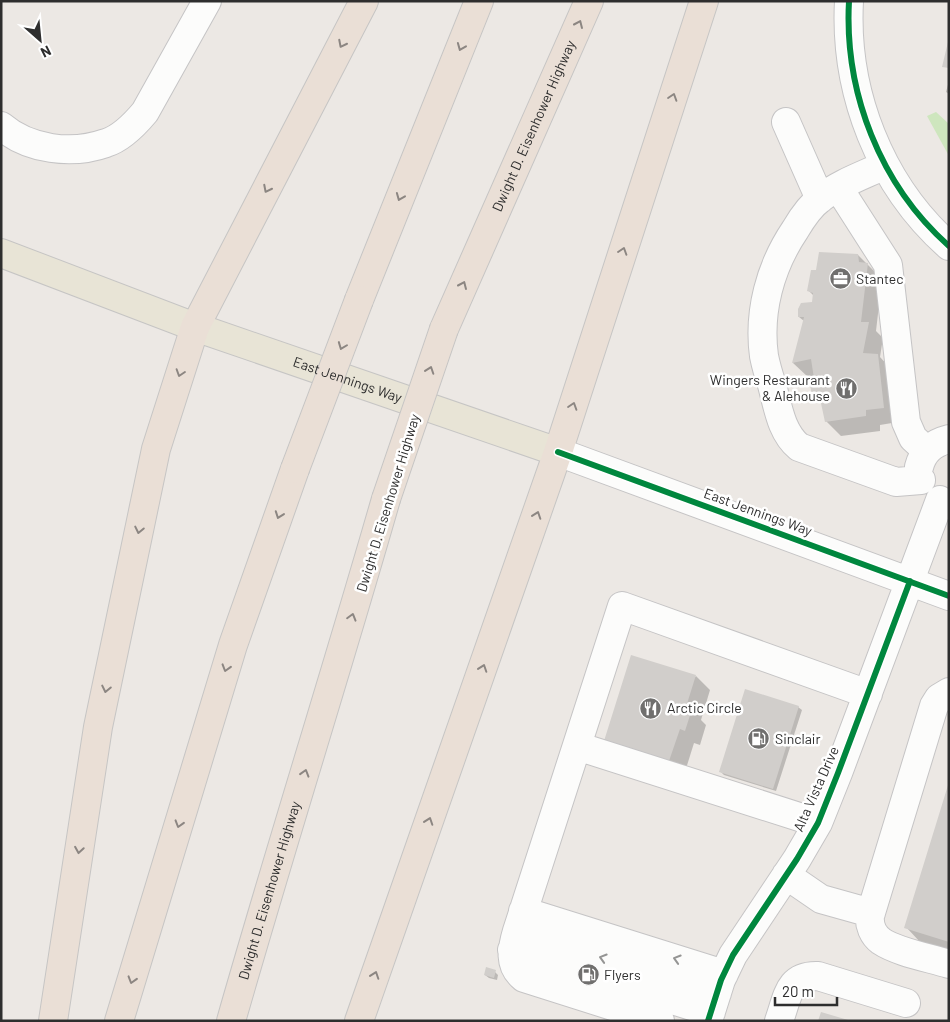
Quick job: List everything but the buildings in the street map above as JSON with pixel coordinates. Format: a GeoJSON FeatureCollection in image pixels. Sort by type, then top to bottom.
{"type":"FeatureCollection","features":[{"type":"Feature","properties":{"kind":"highway"},"geometry":{"type":"LineString","coordinates":[[53,1021],[98,727],[156,449],[195,327],[364,1]]}},
{"type":"Feature","properties":{"kind":"highway"},"geometry":{"type":"LineString","coordinates":[[119,1021],[233,645],[295,469],[359,300],[479,1]]}},
{"type":"Feature","properties":{"kind":"highway","name":"Dwight D. Eisenhower Highway"},"geometry":{"type":"LineString","coordinates":[[231,1021],[264,906],[336,674],[386,499],[444,329],[589,1]]}},
{"type":"Feature","properties":{"kind":"highway"},"geometry":{"type":"LineString","coordinates":[[359,1021],[558,452],[704,1]]}},
{"type":"Feature","properties":{"kind":"main road","name":"East Jennings Way"},"geometry":{"type":"LineString","coordinates":[[1,253],[195,327],[558,452]]}},
{"type":"Feature","properties":{"kind":"street"},"geometry":{"type":"LineString","coordinates":[[1,126],[9,133],[29,144],[43,147],[74,149],[108,143],[133,126],[145,112],[206,1]]}},
{"type":"Feature","properties":{"kind":"street"},"geometry":{"type":"LineString","coordinates":[[849,1],[849,34],[856,84],[868,129],[885,164],[926,223],[949,246]]}},
{"type":"Feature","properties":{"kind":"street"},"geometry":{"type":"LineString","coordinates":[[786,122],[829,193],[888,265],[906,422],[912,438],[938,445],[920,465],[921,480],[927,492],[944,501]]}},
{"type":"Feature","properties":{"kind":"street"},"geometry":{"type":"LineString","coordinates":[[885,164],[829,193],[806,212],[786,244],[771,280],[763,308],[765,358],[781,418],[793,442],[799,447],[896,482],[921,480]]}},
{"type":"Feature","properties":{"kind":"street","name":"East Jennings Way"},"geometry":{"type":"LineString","coordinates":[[558,452],[949,596]]}},
{"type":"Feature","properties":{"kind":"street","name":"Alta Vista Drive"},"geometry":{"type":"LineString","coordinates":[[715,1000],[733,955],[818,823],[910,582],[944,501]]}},
{"type":"Feature","properties":{"kind":"street"},"geometry":{"type":"LineString","coordinates":[[660,1021],[524,978],[518,973],[511,955],[622,606],[868,694]]}},
{"type":"Feature","properties":{"kind":"street"},"geometry":{"type":"LineString","coordinates":[[944,700],[871,913],[870,923],[881,941],[891,946],[949,964]]}},
{"type":"Feature","properties":{"kind":"street"},"geometry":{"type":"LineString","coordinates":[[577,746],[818,823]]}},
{"type":"Feature","properties":{"kind":"street"},"geometry":{"type":"LineString","coordinates":[[786,875],[821,899],[871,913]]}},
{"type":"Feature","properties":{"kind":"street"},"geometry":{"type":"LineString","coordinates":[[518,931],[715,1000]]}},
{"type":"Feature","properties":{"kind":"street"},"geometry":{"type":"LineString","coordinates":[[518,931],[715,1000]]}},
{"type":"Feature","properties":{"kind":"street"},"geometry":{"type":"LineString","coordinates":[[779,1021],[794,983],[802,977],[809,976],[818,976],[906,1003]]}},
{"type":"Feature","properties":{"kind":"green space"},"geometry":{"type":"Polygon","coordinates":[[[936,112],[949,124],[949,156],[927,116],[936,112]]]}},
{"type":"Feature","properties":{"kind":"cycle path"},"geometry":{"type":"LineString","coordinates":[[849,1],[849,35],[853,69],[860,102],[871,135],[886,166],[904,195],[925,222],[949,246]]}},
{"type":"Feature","properties":{"kind":"cycle path"},"geometry":{"type":"LineString","coordinates":[[558,452],[949,596]]}},
{"type":"Feature","properties":{"kind":"cycle path"},"geometry":{"type":"LineString","coordinates":[[708,1021],[721,980],[733,955],[797,859],[818,823],[910,581]]}},
{"type":"Feature","properties":{"kind":"place","name":"Stantec"},"geometry":{"type":"Point","coordinates":[840,279]}},
{"type":"Feature","properties":{"kind":"place","name":"Wingers Restaurant & Alehouse"},"geometry":{"type":"Point","coordinates":[846,388]}},
{"type":"Feature","properties":{"kind":"place","name":"Arctic Circle"},"geometry":{"type":"Point","coordinates":[651,708]}},
{"type":"Feature","properties":{"kind":"place","name":"Sinclair"},"geometry":{"type":"Point","coordinates":[759,739]}},
{"type":"Feature","properties":{"kind":"place","name":"Flyers"},"geometry":{"type":"Point","coordinates":[588,975]}}]}
